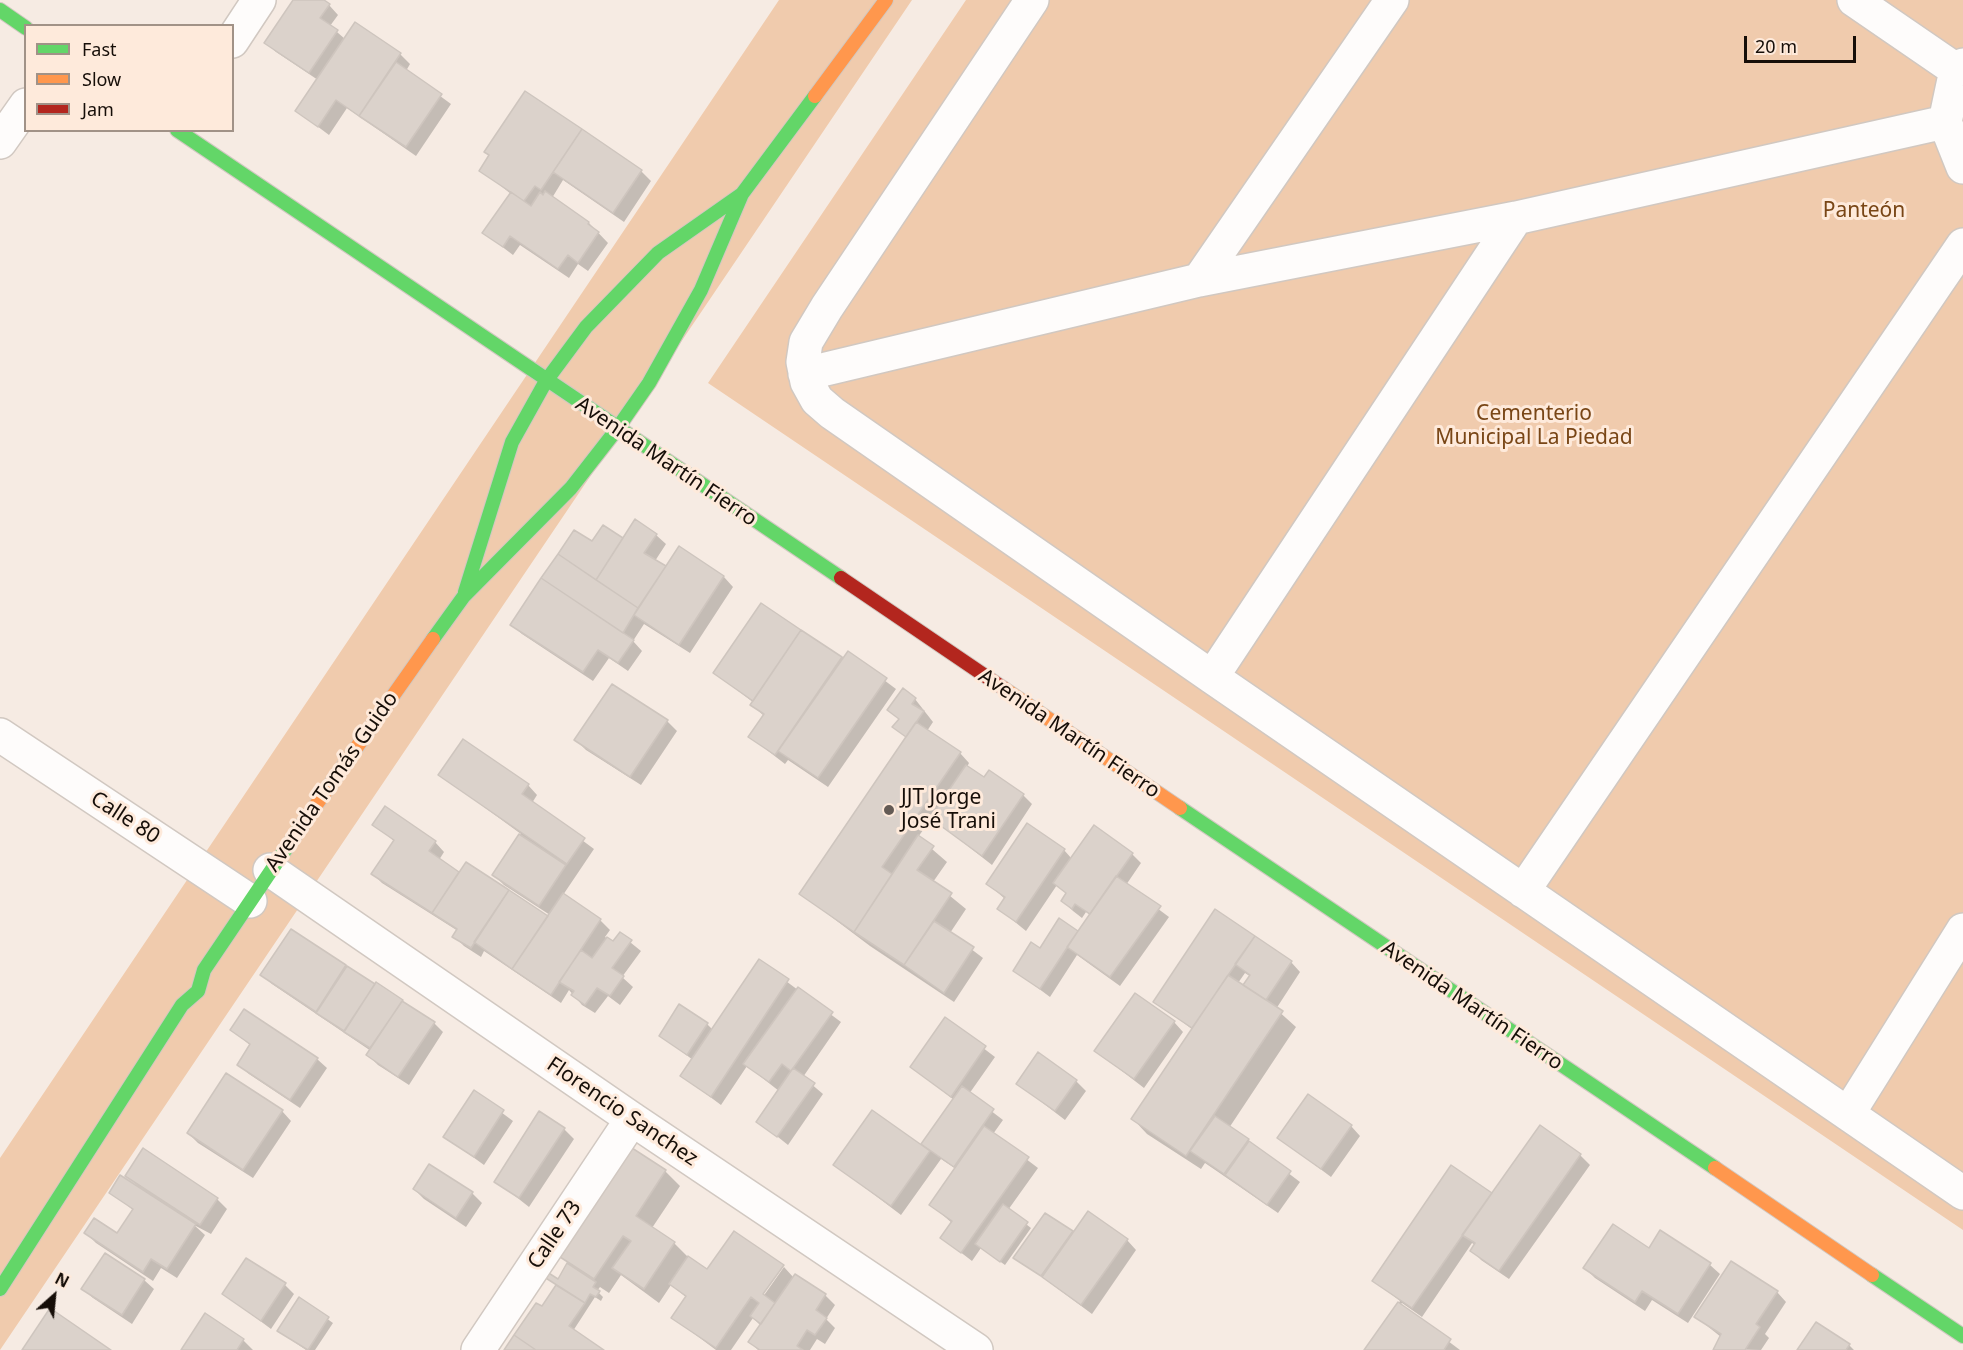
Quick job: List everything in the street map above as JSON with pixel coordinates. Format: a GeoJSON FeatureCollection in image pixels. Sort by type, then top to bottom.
{"type":"FeatureCollection","features":[{"type":"Feature","properties":{"kind":"main road","name":"Avenida Tomás Guido"},"geometry":{"type":"LineString","coordinates":[[0,1288],[182,1005],[198,991],[204,970],[270,870],[464,596],[571,488],[649,383],[701,291],[742,194],[886,0]]}},
{"type":"Feature","properties":{"kind":"main road"},"geometry":{"type":"LineString","coordinates":[[0,10],[24,27]]}},
{"type":"Feature","properties":{"kind":"main road","name":"Avenida Martín Fierro"},"geometry":{"type":"LineString","coordinates":[[180,132],[1963,1336]]}},
{"type":"Feature","properties":{"kind":"main road","name":"Avenida Tomás Guido"},"geometry":{"type":"LineString","coordinates":[[464,596],[512,442],[546,381],[586,327],[658,253],[742,194]]}},
{"type":"Feature","properties":{"kind":"street"},"geometry":{"type":"LineString","coordinates":[[234,38],[259,0]]}},
{"type":"Feature","properties":{"kind":"street"},"geometry":{"type":"LineString","coordinates":[[1032,0],[816,325],[807,342],[803,362],[807,382],[817,400],[832,413],[1212,677],[1963,1193]]}},
{"type":"Feature","properties":{"kind":"street"},"geometry":{"type":"LineString","coordinates":[[1199,280],[1392,0]]}},
{"type":"Feature","properties":{"kind":"street"},"geometry":{"type":"LineString","coordinates":[[1854,0],[1959,67],[1945,122],[1963,167]]}},
{"type":"Feature","properties":{"kind":"street"},"geometry":{"type":"LineString","coordinates":[[0,142],[24,108]]}},
{"type":"Feature","properties":{"kind":"street"},"geometry":{"type":"LineString","coordinates":[[805,374],[1199,280],[1516,218],[1945,122]]}},
{"type":"Feature","properties":{"kind":"street"},"geometry":{"type":"LineString","coordinates":[[1212,677],[1516,218]]}},
{"type":"Feature","properties":{"kind":"street"},"geometry":{"type":"LineString","coordinates":[[1523,891],[1963,245]]}},
{"type":"Feature","properties":{"kind":"street","name":"Calle 80"},"geometry":{"type":"LineString","coordinates":[[0,735],[250,901]]}},
{"type":"Feature","properties":{"kind":"street","name":"Florencio Sanchez"},"geometry":{"type":"LineString","coordinates":[[270,870],[632,1119],[976,1350]]}},
{"type":"Feature","properties":{"kind":"street"},"geometry":{"type":"LineString","coordinates":[[1848,1114],[1963,930]]}},
{"type":"Feature","properties":{"kind":"street","name":"Calle 73"},"geometry":{"type":"LineString","coordinates":[[478,1350],[632,1119]]}},
{"type":"Feature","properties":{"kind":"green space"},"geometry":{"type":"Polygon","coordinates":[[[779,0],[912,0],[0,1350],[0,1158],[779,0]]]}},
{"type":"Feature","properties":{"kind":"green space","name":"Cementerio Municipal La Piedad"},"geometry":{"type":"Polygon","coordinates":[[[966,0],[1963,0],[1963,1230],[708,383],[966,0]]]}},
{"type":"Feature","properties":{"kind":"building"},"geometry":{"type":"Polygon","coordinates":[[[293,0],[324,0],[330,4],[320,18],[338,30],[309,73],[264,43],[293,0]]]}},
{"type":"Feature","properties":{"kind":"building"},"geometry":{"type":"Polygon","coordinates":[[[355,22],[401,53],[359,116],[336,100],[318,127],[295,111],[355,22]]]}},
{"type":"Feature","properties":{"kind":"building"},"geometry":{"type":"Polygon","coordinates":[[[396,62],[442,94],[406,147],[359,116],[396,62]]]}},
{"type":"Feature","properties":{"kind":"building"},"geometry":{"type":"Polygon","coordinates":[[[525,91],[582,129],[541,190],[535,186],[524,201],[479,171],[489,155],[484,152],[525,91]]]}},
{"type":"Feature","properties":{"kind":"building"},"geometry":{"type":"Polygon","coordinates":[[[582,129],[642,170],[613,213],[553,172],[582,129]]]}},
{"type":"Feature","properties":{"kind":"building"},"geometry":{"type":"Polygon","coordinates":[[[545,191],[589,222],[588,224],[599,232],[578,263],[568,255],[558,269],[510,236],[503,247],[482,233],[511,192],[531,206],[540,192],[543,195],[545,191]]]}},
{"type":"Feature","properties":{"kind":"building"},"geometry":{"type":"Polygon","coordinates":[[[635,519],[657,534],[644,553],[666,566],[638,608],[596,580],[635,519]]]}},
{"type":"Feature","properties":{"kind":"building"},"geometry":{"type":"Polygon","coordinates":[[[603,525],[623,538],[596,580],[558,554],[574,530],[592,541],[603,525]]]}},
{"type":"Feature","properties":{"kind":"building"},"geometry":{"type":"Polygon","coordinates":[[[679,546],[724,576],[679,645],[634,615],[679,546]]]}},
{"type":"Feature","properties":{"kind":"building"},"geometry":{"type":"Polygon","coordinates":[[[558,554],[638,608],[623,633],[541,578],[558,554]]]}},
{"type":"Feature","properties":{"kind":"building"},"geometry":{"type":"Polygon","coordinates":[[[541,578],[634,640],[618,663],[598,650],[583,672],[510,625],[541,578]]]}},
{"type":"Feature","properties":{"kind":"building"},"geometry":{"type":"Polygon","coordinates":[[[761,603],[801,630],[753,701],[713,673],[761,603]]]}},
{"type":"Feature","properties":{"kind":"building"},"geometry":{"type":"Polygon","coordinates":[[[801,630],[842,657],[775,755],[748,737],[764,714],[750,705],[801,630]]]}},
{"type":"Feature","properties":{"kind":"building"},"geometry":{"type":"Polygon","coordinates":[[[848,651],[887,678],[818,778],[778,751],[848,651]]]}},
{"type":"Feature","properties":{"kind":"building"},"geometry":{"type":"Polygon","coordinates":[[[612,684],[668,720],[630,777],[574,740],[612,684]]]}},
{"type":"Feature","properties":{"kind":"building"},"geometry":{"type":"Polygon","coordinates":[[[903,688],[916,698],[912,704],[924,711],[906,737],[892,727],[899,719],[887,710],[903,688]]]}},
{"type":"Feature","properties":{"kind":"building","name":"JJT Jorge José Trani"},"geometry":{"type":"Polygon","coordinates":[[[916,722],[961,752],[882,867],[892,874],[854,932],[799,894],[916,722]]]}},
{"type":"Feature","properties":{"kind":"building"},"geometry":{"type":"Polygon","coordinates":[[[463,739],[529,784],[522,794],[585,838],[567,864],[438,775],[463,739]]]}},
{"type":"Feature","properties":{"kind":"building"},"geometry":{"type":"Polygon","coordinates":[[[966,765],[984,777],[989,770],[1024,794],[982,856],[930,818],[966,765]]]}},
{"type":"Feature","properties":{"kind":"building"},"geometry":{"type":"Polygon","coordinates":[[[385,806],[436,841],[429,851],[459,872],[432,913],[371,874],[394,840],[372,825],[385,806]]]}},
{"type":"Feature","properties":{"kind":"building"},"geometry":{"type":"Polygon","coordinates":[[[1027,823],[1065,849],[1016,922],[997,909],[1005,897],[986,884],[1027,823]]]}},
{"type":"Feature","properties":{"kind":"building"},"geometry":{"type":"Polygon","coordinates":[[[1094,825],[1133,853],[1090,914],[1075,904],[1072,909],[1061,901],[1066,893],[1053,883],[1094,825]]]}},
{"type":"Feature","properties":{"kind":"building"},"geometry":{"type":"Polygon","coordinates":[[[519,834],[566,865],[539,906],[492,875],[519,834]]]}},
{"type":"Feature","properties":{"kind":"building"},"geometry":{"type":"Polygon","coordinates":[[[918,835],[934,846],[917,870],[952,893],[904,965],[854,932],[918,835]]]}},
{"type":"Feature","properties":{"kind":"building"},"geometry":{"type":"Polygon","coordinates":[[[466,862],[509,890],[471,948],[452,937],[457,929],[432,913],[466,862]]]}},
{"type":"Feature","properties":{"kind":"building"},"geometry":{"type":"Polygon","coordinates":[[[1116,876],[1161,906],[1110,977],[1067,947],[1116,876]]]}},
{"type":"Feature","properties":{"kind":"building"},"geometry":{"type":"Polygon","coordinates":[[[509,890],[548,916],[512,969],[474,942],[509,890]]]}},
{"type":"Feature","properties":{"kind":"building"},"geometry":{"type":"Polygon","coordinates":[[[563,893],[601,919],[551,995],[512,969],[563,893]]]}},
{"type":"Feature","properties":{"kind":"building"},"geometry":{"type":"Polygon","coordinates":[[[1215,909],[1255,936],[1192,1028],[1153,1002],[1215,909]]]}},
{"type":"Feature","properties":{"kind":"building"},"geometry":{"type":"Polygon","coordinates":[[[1059,918],[1078,931],[1040,989],[1013,971],[1031,942],[1040,948],[1059,918]]]}},
{"type":"Feature","properties":{"kind":"building"},"geometry":{"type":"Polygon","coordinates":[[[934,921],[974,947],[944,993],[904,965],[934,921]]]}},
{"type":"Feature","properties":{"kind":"building"},"geometry":{"type":"Polygon","coordinates":[[[291,929],[346,965],[316,1012],[260,975],[291,929]]]}},
{"type":"Feature","properties":{"kind":"building"},"geometry":{"type":"Polygon","coordinates":[[[620,932],[632,940],[612,968],[624,976],[610,996],[597,988],[585,1005],[571,995],[574,991],[559,982],[581,950],[592,958],[607,937],[613,941],[620,932]]]}},
{"type":"Feature","properties":{"kind":"building"},"geometry":{"type":"Polygon","coordinates":[[[1255,936],[1292,961],[1266,1000],[1243,985],[1250,975],[1235,964],[1255,936]]]}},
{"type":"Feature","properties":{"kind":"building"},"geometry":{"type":"Polygon","coordinates":[[[759,959],[789,979],[711,1097],[680,1076],[759,959]]]}},
{"type":"Feature","properties":{"kind":"building"},"geometry":{"type":"Polygon","coordinates":[[[347,966],[375,984],[344,1031],[316,1013],[347,966]]]}},
{"type":"Feature","properties":{"kind":"building"},"geometry":{"type":"Polygon","coordinates":[[[1228,975],[1283,1011],[1186,1156],[1131,1119],[1228,975]]]}},
{"type":"Feature","properties":{"kind":"building"},"geometry":{"type":"Polygon","coordinates":[[[376,982],[403,1000],[370,1048],[344,1032],[376,982]]]}},
{"type":"Feature","properties":{"kind":"building"},"geometry":{"type":"Polygon","coordinates":[[[798,987],[833,1012],[791,1071],[782,1064],[769,1082],[743,1064],[798,987]]]}},
{"type":"Feature","properties":{"kind":"building"},"geometry":{"type":"Polygon","coordinates":[[[1135,993],[1175,1021],[1134,1079],[1094,1051],[1135,993]]]}},
{"type":"Feature","properties":{"kind":"building"},"geometry":{"type":"Polygon","coordinates":[[[402,1001],[435,1022],[398,1077],[366,1055],[402,1001]]]}},
{"type":"Feature","properties":{"kind":"building"},"geometry":{"type":"Polygon","coordinates":[[[679,1004],[708,1023],[687,1055],[659,1036],[679,1004]]]}},
{"type":"Feature","properties":{"kind":"building"},"geometry":{"type":"Polygon","coordinates":[[[244,1009],[318,1058],[290,1100],[237,1065],[250,1044],[230,1030],[244,1009]]]}},
{"type":"Feature","properties":{"kind":"building"},"geometry":{"type":"Polygon","coordinates":[[[945,1017],[986,1046],[951,1097],[910,1067],[945,1017]]]}},
{"type":"Feature","properties":{"kind":"building"},"geometry":{"type":"Polygon","coordinates":[[[1038,1052],[1077,1080],[1055,1111],[1016,1084],[1038,1052]]]}},
{"type":"Feature","properties":{"kind":"building"},"geometry":{"type":"Polygon","coordinates":[[[793,1068],[815,1083],[777,1137],[756,1122],[793,1068]]]}},
{"type":"Feature","properties":{"kind":"building"},"geometry":{"type":"Polygon","coordinates":[[[226,1073],[283,1110],[243,1170],[187,1133],[226,1073]]]}},
{"type":"Feature","properties":{"kind":"building"},"geometry":{"type":"Polygon","coordinates":[[[962,1086],[994,1109],[954,1167],[921,1144],[962,1086]]]}},
{"type":"Feature","properties":{"kind":"building"},"geometry":{"type":"Polygon","coordinates":[[[474,1090],[504,1110],[474,1157],[443,1137],[474,1090]]]}},
{"type":"Feature","properties":{"kind":"building"},"geometry":{"type":"Polygon","coordinates":[[[1308,1094],[1352,1125],[1321,1169],[1277,1138],[1308,1094]]]}},
{"type":"Feature","properties":{"kind":"building"},"geometry":{"type":"Polygon","coordinates":[[[872,1110],[930,1151],[891,1206],[833,1165],[872,1110]]]}},
{"type":"Feature","properties":{"kind":"building"},"geometry":{"type":"Polygon","coordinates":[[[539,1111],[565,1128],[519,1198],[494,1182],[539,1111]]]}},
{"type":"Feature","properties":{"kind":"building"},"geometry":{"type":"Polygon","coordinates":[[[1215,1116],[1249,1139],[1224,1174],[1190,1151],[1215,1116]]]}},
{"type":"Feature","properties":{"kind":"building"},"geometry":{"type":"Polygon","coordinates":[[[1540,1125],[1581,1154],[1499,1271],[1470,1251],[1475,1243],[1462,1235],[1540,1125]]]}},
{"type":"Feature","properties":{"kind":"building"},"geometry":{"type":"Polygon","coordinates":[[[984,1126],[1029,1157],[961,1253],[940,1238],[952,1221],[929,1205],[984,1126]]]}},
{"type":"Feature","properties":{"kind":"building"},"geometry":{"type":"Polygon","coordinates":[[[1249,1141],[1291,1171],[1267,1205],[1225,1175],[1249,1141]]]}},
{"type":"Feature","properties":{"kind":"building"},"geometry":{"type":"Polygon","coordinates":[[[143,1148],[218,1198],[200,1225],[125,1176],[143,1148]]]}},
{"type":"Feature","properties":{"kind":"building"},"geometry":{"type":"Polygon","coordinates":[[[632,1148],[666,1170],[636,1216],[675,1242],[644,1289],[612,1268],[631,1241],[623,1236],[594,1279],[560,1257],[632,1148]]]}},
{"type":"Feature","properties":{"kind":"building"},"geometry":{"type":"Polygon","coordinates":[[[429,1164],[473,1192],[456,1218],[413,1189],[429,1164]]]}},
{"type":"Feature","properties":{"kind":"building"},"geometry":{"type":"Polygon","coordinates":[[[1451,1165],[1492,1193],[1412,1308],[1372,1281],[1451,1165]]]}},
{"type":"Feature","properties":{"kind":"building"},"geometry":{"type":"Polygon","coordinates":[[[120,1175],[196,1224],[167,1269],[151,1259],[143,1272],[84,1233],[94,1218],[117,1233],[133,1209],[109,1193],[120,1175]]]}},
{"type":"Feature","properties":{"kind":"building"},"geometry":{"type":"Polygon","coordinates":[[[1003,1204],[1028,1222],[1000,1262],[975,1244],[1003,1204]]]}},
{"type":"Feature","properties":{"kind":"building"},"geometry":{"type":"Polygon","coordinates":[[[1088,1211],[1128,1239],[1081,1305],[1042,1277],[1088,1211]]]}},
{"type":"Feature","properties":{"kind":"building"},"geometry":{"type":"Polygon","coordinates":[[[1045,1213],[1073,1231],[1041,1276],[1013,1258],[1045,1213]]]}},
{"type":"Feature","properties":{"kind":"building"},"geometry":{"type":"Polygon","coordinates":[[[1613,1224],[1649,1248],[1660,1230],[1711,1263],[1678,1314],[1642,1291],[1635,1302],[1583,1268],[1613,1224]]]}},
{"type":"Feature","properties":{"kind":"building"},"geometry":{"type":"Polygon","coordinates":[[[734,1231],[784,1265],[763,1294],[775,1303],[761,1324],[750,1316],[759,1303],[751,1297],[716,1348],[671,1318],[686,1296],[669,1284],[688,1256],[707,1269],[734,1231]]]}},
{"type":"Feature","properties":{"kind":"building"},"geometry":{"type":"Polygon","coordinates":[[[105,1253],[145,1279],[122,1315],[81,1289],[105,1253]]]}},
{"type":"Feature","properties":{"kind":"building"},"geometry":{"type":"Polygon","coordinates":[[[246,1258],[286,1283],[261,1321],[222,1294],[246,1258]]]}},
{"type":"Feature","properties":{"kind":"building"},"geometry":{"type":"Polygon","coordinates":[[[1731,1261],[1778,1291],[1756,1324],[1760,1327],[1745,1350],[1713,1350],[1721,1334],[1694,1317],[1731,1261]]]}},
{"type":"Feature","properties":{"kind":"building"},"geometry":{"type":"Polygon","coordinates":[[[567,1263],[596,1282],[593,1287],[600,1291],[596,1297],[590,1294],[585,1303],[541,1275],[544,1270],[558,1279],[567,1263]]]}},
{"type":"Feature","properties":{"kind":"building"},"geometry":{"type":"Polygon","coordinates":[[[795,1274],[826,1294],[816,1310],[827,1318],[815,1335],[807,1330],[797,1346],[803,1350],[760,1350],[748,1342],[795,1274]]]}},
{"type":"Feature","properties":{"kind":"building"},"geometry":{"type":"Polygon","coordinates":[[[556,1285],[585,1303],[569,1326],[604,1350],[536,1350],[514,1335],[536,1303],[542,1306],[556,1285]]]}},
{"type":"Feature","properties":{"kind":"building"},"geometry":{"type":"Polygon","coordinates":[[[299,1297],[329,1317],[308,1350],[277,1331],[299,1297]]]}},
{"type":"Feature","properties":{"kind":"building"},"geometry":{"type":"Polygon","coordinates":[[[1398,1302],[1451,1339],[1444,1350],[1364,1350],[1398,1302]]]}},
{"type":"Feature","properties":{"kind":"building"},"geometry":{"type":"Polygon","coordinates":[[[50,1308],[111,1350],[22,1350],[50,1308]]]}},
{"type":"Feature","properties":{"kind":"building"},"geometry":{"type":"Polygon","coordinates":[[[205,1313],[244,1339],[237,1350],[181,1350],[205,1313]]]}},
{"type":"Feature","properties":{"kind":"building"},"geometry":{"type":"Polygon","coordinates":[[[1816,1322],[1850,1344],[1846,1350],[1797,1350],[1816,1322]]]}},
{"type":"Feature","properties":{"kind":"building"},"geometry":{"type":"Polygon","coordinates":[[[514,1335],[536,1350],[504,1350],[514,1335]]]}},
{"type":"Feature","properties":{"kind":"traffic: fast"},"geometry":{"type":"LineString","coordinates":[[0,10],[24,27]]}},
{"type":"Feature","properties":{"kind":"traffic: fast"},"geometry":{"type":"LineString","coordinates":[[433,639],[464,596],[571,488],[617,429],[649,383],[701,290],[742,194],[815,96]]}},
{"type":"Feature","properties":{"kind":"traffic: fast"},"geometry":{"type":"LineString","coordinates":[[180,132],[841,578]]}},
{"type":"Feature","properties":{"kind":"traffic: fast"},"geometry":{"type":"LineString","coordinates":[[465,592],[512,442],[546,381],[586,327],[658,253],[742,194]]}},
{"type":"Feature","properties":{"kind":"traffic: fast"},"geometry":{"type":"LineString","coordinates":[[1180,808],[1715,1168]]}},
{"type":"Feature","properties":{"kind":"traffic: fast"},"geometry":{"type":"LineString","coordinates":[[0,1289],[182,1005],[198,991],[204,970],[304,822]]}},
{"type":"Feature","properties":{"kind":"traffic: fast"},"geometry":{"type":"LineString","coordinates":[[1872,1275],[1963,1336]]}},
{"type":"Feature","properties":{"kind":"traffic: slow"},"geometry":{"type":"LineString","coordinates":[[815,96],[886,0]]}},
{"type":"Feature","properties":{"kind":"traffic: slow"},"geometry":{"type":"LineString","coordinates":[[304,822],[433,639]]}},
{"type":"Feature","properties":{"kind":"traffic: slow"},"geometry":{"type":"LineString","coordinates":[[1003,688],[1180,808]]}},
{"type":"Feature","properties":{"kind":"traffic: slow"},"geometry":{"type":"LineString","coordinates":[[1715,1168],[1872,1275]]}},
{"type":"Feature","properties":{"kind":"traffic: jam"},"geometry":{"type":"LineString","coordinates":[[841,578],[1003,688]]}},
{"type":"Feature","properties":{"kind":"place","name":"JJT Jorge José Trani"},"geometry":{"type":"Point","coordinates":[889,810]}},
{"type":"Feature","properties":{"kind":"park label","name":"Panteón"},"geometry":{"type":"Point","coordinates":[1864,211]}}]}
